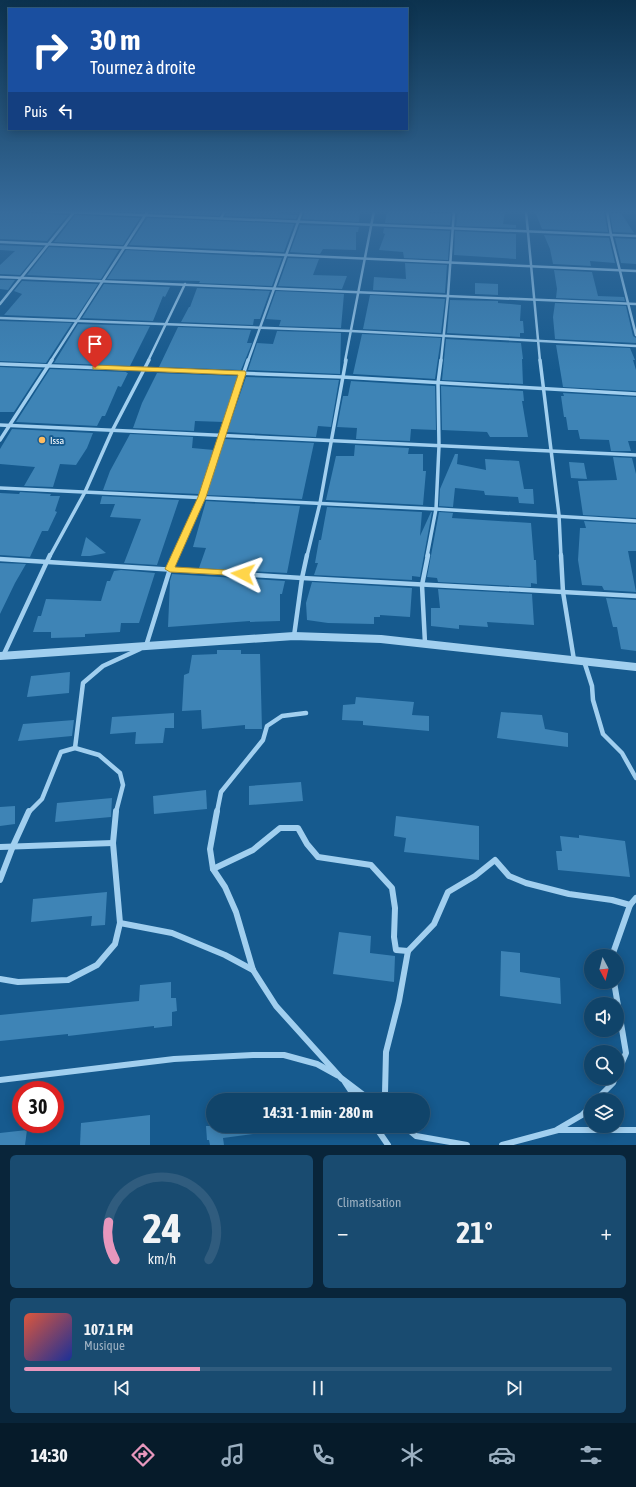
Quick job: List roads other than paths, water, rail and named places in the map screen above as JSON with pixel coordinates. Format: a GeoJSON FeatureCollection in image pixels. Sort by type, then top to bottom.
{"type":"FeatureCollection","features":[{"type":"Feature","properties":{"kind":"street"},"geometry":{"type":"LineString","coordinates":[[0,304],[32,264]]}},
{"type":"Feature","properties":{"kind":"street"},"geometry":{"type":"LineString","coordinates":[[0,440],[114,264]]}},
{"type":"Feature","properties":{"kind":"street"},"geometry":{"type":"LineString","coordinates":[[148,646],[170,569],[202,497],[243,373],[284,264]]}},
{"type":"Feature","properties":{"kind":"street"},"geometry":{"type":"LineString","coordinates":[[294,636],[302,578],[320,503],[364,264]]}},
{"type":"Feature","properties":{"kind":"street"},"geometry":{"type":"LineString","coordinates":[[424,644],[422,585],[436,509],[439,446],[438,383],[448,295],[450,264]]}},
{"type":"Feature","properties":{"kind":"street"},"geometry":{"type":"LineString","coordinates":[[520,264],[636,271]]}},
{"type":"Feature","properties":{"kind":"street"},"geometry":{"type":"LineString","coordinates":[[619,264],[636,335]]}},
{"type":"Feature","properties":{"kind":"street"},"geometry":{"type":"LineString","coordinates":[[531,265],[540,341],[543,389],[559,515],[563,592],[574,660]]}},
{"type":"Feature","properties":{"kind":"street"},"geometry":{"type":"LineString","coordinates":[[0,277],[359,291],[636,304]]}},
{"type":"Feature","properties":{"kind":"street"},"geometry":{"type":"LineString","coordinates":[[185,284],[167,324],[112,430],[85,492],[47,561],[2,656],[294,636],[381,639],[636,667]]}},
{"type":"Feature","properties":{"kind":"street"},"geometry":{"type":"LineString","coordinates":[[0,318],[352,331],[636,346]]}},
{"type":"Feature","properties":{"kind":"street"},"geometry":{"type":"LineString","coordinates":[[0,364],[342,377],[636,394]]}},
{"type":"Feature","properties":{"kind":"street"},"geometry":{"type":"LineString","coordinates":[[0,425],[223,435],[330,442],[636,455]]}},
{"type":"Feature","properties":{"kind":"street"},"geometry":{"type":"LineString","coordinates":[[0,488],[559,515],[636,521]]}},
{"type":"Feature","properties":{"kind":"street"},"geometry":{"type":"LineString","coordinates":[[0,559],[422,585],[636,596]]}},
{"type":"Feature","properties":{"kind":"street"},"geometry":{"type":"LineString","coordinates":[[75,748],[82,683],[103,666],[148,646]]}},
{"type":"Feature","properties":{"kind":"street"},"geometry":{"type":"LineString","coordinates":[[584,661],[592,686],[593,700],[603,734],[622,753],[636,778]]}},
{"type":"Feature","properties":{"kind":"street"},"geometry":{"type":"LineString","coordinates":[[306,713],[282,716],[267,726],[263,740],[221,792],[210,849],[213,869],[225,887],[236,912],[253,970],[276,1006],[341,1078],[352,1093]]}},
{"type":"Feature","properties":{"kind":"street"},"geometry":{"type":"LineString","coordinates":[[0,880],[29,811],[42,799],[61,752],[75,748],[99,756],[120,773],[123,785],[116,809],[113,843],[120,923],[115,944],[97,965],[68,980],[18,982],[0,979]]}},
{"type":"Feature","properties":{"kind":"street"},"geometry":{"type":"LineString","coordinates":[[213,869],[253,850],[280,828],[298,828],[307,844],[318,856],[371,865],[392,888],[395,908],[394,937],[396,950],[408,952]]}},
{"type":"Feature","properties":{"kind":"street"},"geometry":{"type":"LineString","coordinates":[[0,847],[113,843]]}},
{"type":"Feature","properties":{"kind":"street"},"geometry":{"type":"LineString","coordinates":[[385,1093],[386,1052],[399,1001],[408,952],[434,924],[448,892],[475,876],[494,860],[509,876],[526,883],[569,894],[612,900],[630,905]]}},
{"type":"Feature","properties":{"kind":"street"},"geometry":{"type":"LineString","coordinates":[[614,949],[630,905],[636,898]]}},
{"type":"Feature","properties":{"kind":"street"},"geometry":{"type":"LineString","coordinates":[[120,923],[172,933],[225,955],[253,970]]}},
{"type":"Feature","properties":{"kind":"street"},"geometry":{"type":"LineString","coordinates":[[615,989],[626,1053],[624,1058]]}},
{"type":"Feature","properties":{"kind":"street"},"geometry":{"type":"LineString","coordinates":[[0,1080],[174,1058],[284,1055],[317,1064],[341,1078],[361,1093]]}},
{"type":"Feature","properties":{"kind":"street"},"geometry":{"type":"LineString","coordinates":[[603,1093],[611,1085]]}},
{"type":"Feature","properties":{"kind":"street"},"geometry":{"type":"LineString","coordinates":[[558,1130],[584,1113]]}},
{"type":"Feature","properties":{"kind":"street"},"geometry":{"type":"LineString","coordinates":[[502,1145],[558,1130],[636,1130]]}},
{"type":"Feature","properties":{"kind":"street"},"geometry":{"type":"LineString","coordinates":[[380,1133],[388,1145]]}},
{"type":"Feature","properties":{"kind":"street"},"geometry":{"type":"LineString","coordinates":[[412,1133],[416,1136],[467,1145]]}},
{"type":"Feature","properties":{"kind":"place","name":"Issa"},"geometry":{"type":"Point","coordinates":[42,440]}}]}
